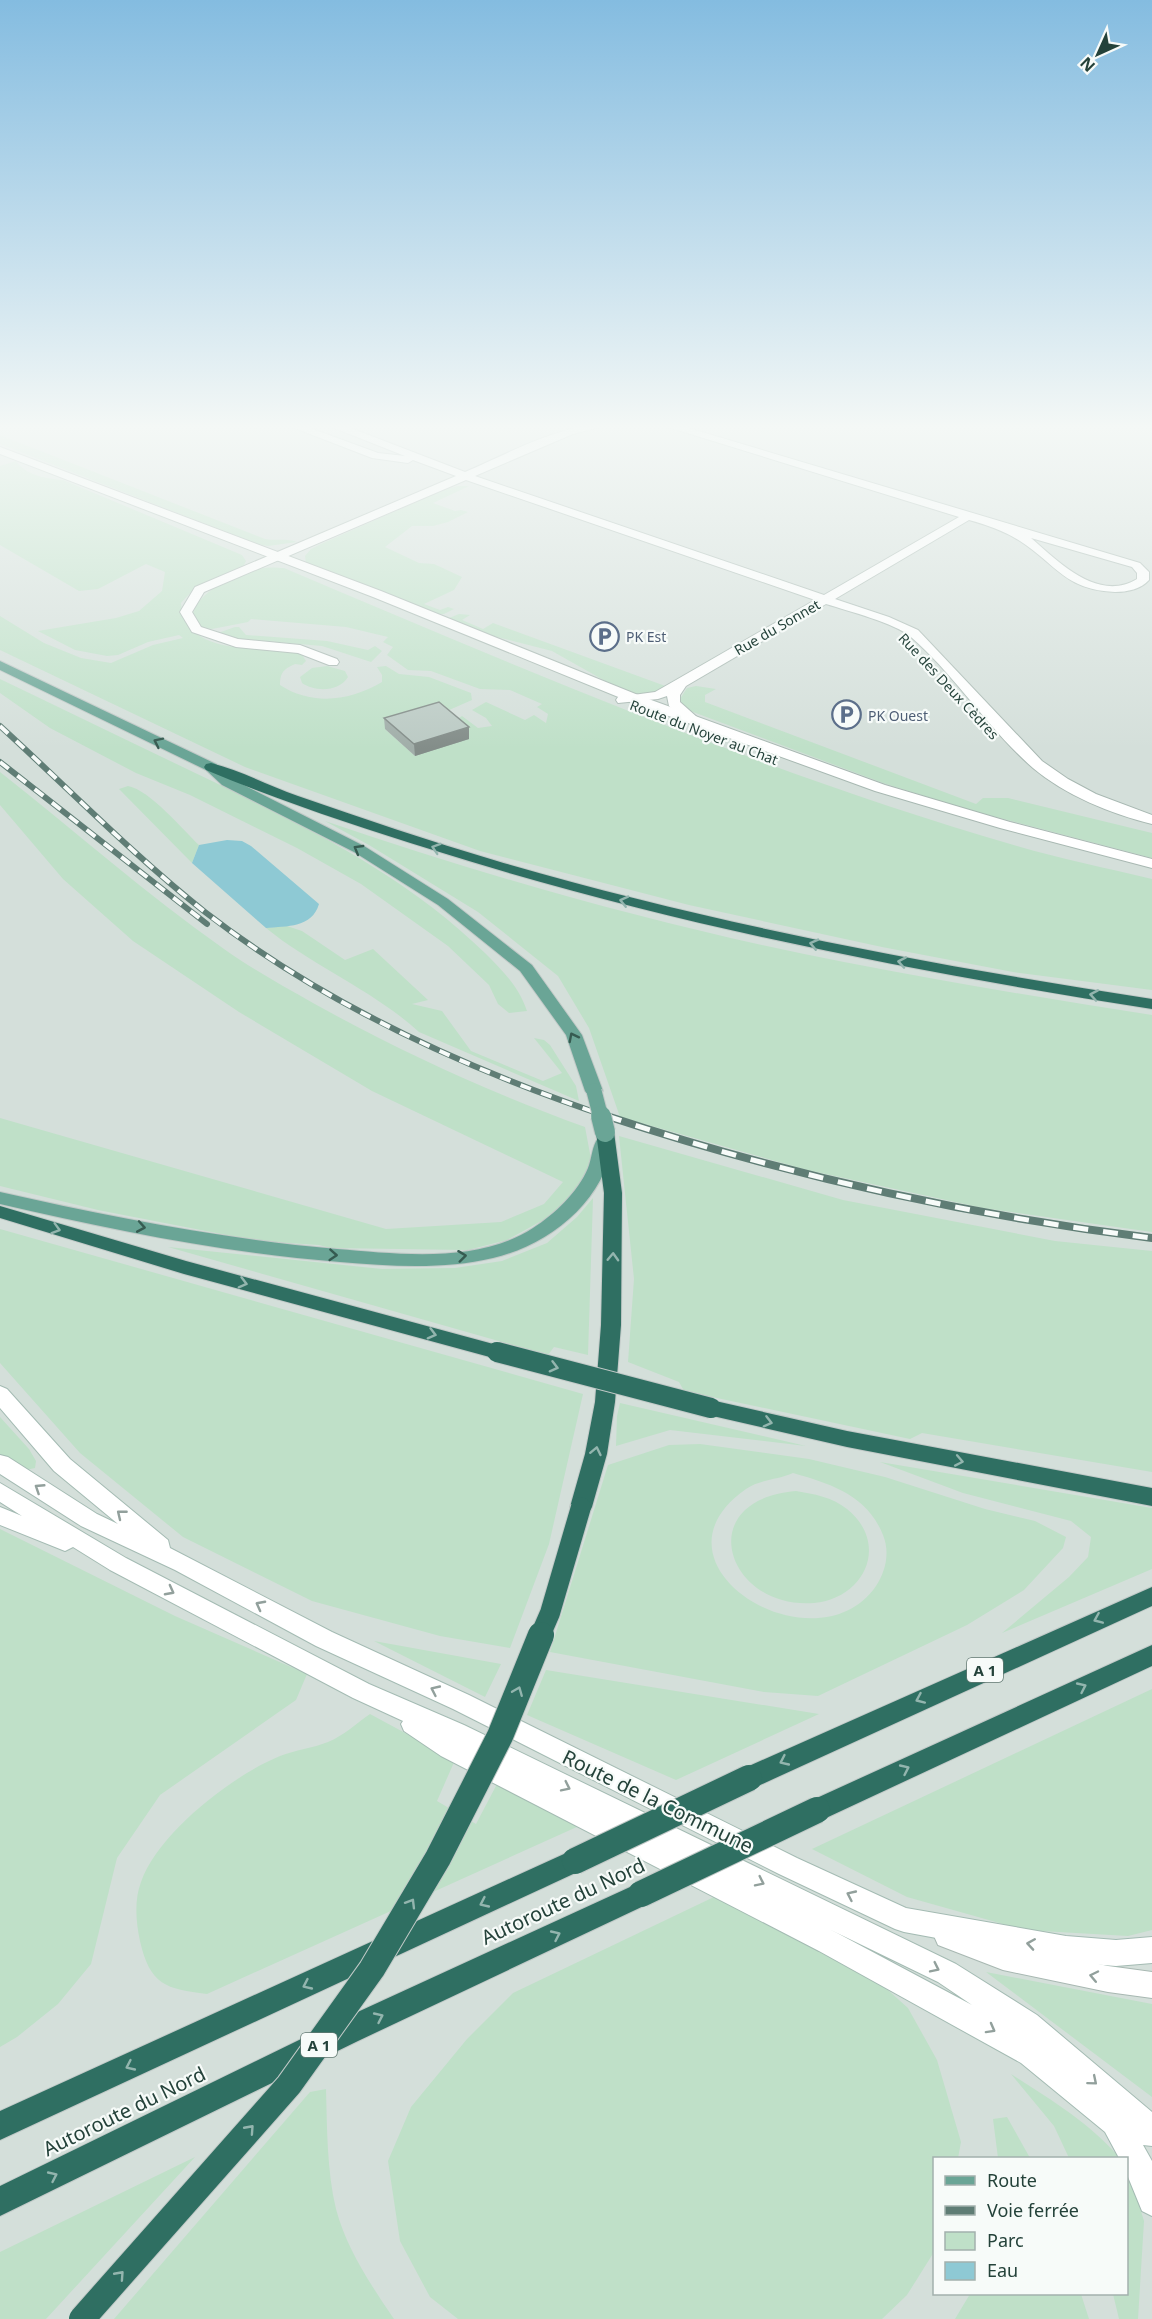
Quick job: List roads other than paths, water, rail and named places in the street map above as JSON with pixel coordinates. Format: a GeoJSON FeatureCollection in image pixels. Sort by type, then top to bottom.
{"type":"FeatureCollection","features":[{"type":"Feature","properties":{"kind":"highway"},"geometry":{"type":"LineString","coordinates":[[211,768],[265,791],[482,863],[602,895],[871,957],[1152,1004]]}},
{"type":"Feature","properties":{"kind":"highway"},"geometry":{"type":"LineString","coordinates":[[81,2319],[289,2085],[372,1969],[438,1858],[500,1736],[550,1613],[596,1454],[603,1413],[611,1325],[613,1193],[605,1132]]}},
{"type":"Feature","properties":{"kind":"highway"},"geometry":{"type":"LineString","coordinates":[[0,1212],[184,1267],[711,1408],[847,1439],[1152,1497]]}},
{"type":"Feature","properties":{"kind":"highway","name":"Autoroute du Nord"},"geometry":{"type":"LineString","coordinates":[[0,2126],[575,1861],[749,1778],[1152,1596]]}},
{"type":"Feature","properties":{"kind":"highway","name":"Autoroute du Nord"},"geometry":{"type":"LineString","coordinates":[[0,2201],[348,2031],[1152,1655]]}},
{"type":"Feature","properties":{"kind":"main road"},"geometry":{"type":"LineString","coordinates":[[0,665],[211,768],[227,782],[358,849],[443,902],[526,968],[574,1035],[594,1091],[605,1132],[602,1162],[584,1192],[550,1225],[512,1246],[487,1253],[446,1258],[404,1260],[291,1252],[83,1218],[0,1198]]}},
{"type":"Feature","properties":{"kind":"street","name":"Route du Noyer au Chat"},"geometry":{"type":"LineString","coordinates":[[208,532],[724,741],[837,782],[1014,837],[1152,872]]}},
{"type":"Feature","properties":{"kind":"street"},"geometry":{"type":"LineString","coordinates":[[329,532],[199,590],[186,612],[196,629],[236,643],[300,649],[333,662]]}},
{"type":"Feature","properties":{"kind":"street"},"geometry":{"type":"LineString","coordinates":[[629,532],[885,620]]}},
{"type":"Feature","properties":{"kind":"street","name":"Rue du Sonnet"},"geometry":{"type":"LineString","coordinates":[[638,700],[658,695],[681,683],[941,532]]}},
{"type":"Feature","properties":{"kind":"street"},"geometry":{"type":"LineString","coordinates":[[1010,532],[1024,539],[1067,576],[1081,583],[1098,588],[1118,589],[1135,586],[1143,580],[1143,572],[1136,566],[1019,532]]}},
{"type":"Feature","properties":{"kind":"street","name":"Route du Noyer au Chat"},"geometry":{"type":"LineString","coordinates":[[270,557],[377,594],[638,700],[880,788],[1005,825],[1152,864]]}},
{"type":"Feature","properties":{"kind":"street","name":"Rue des Deux Cèdres"},"geometry":{"type":"LineString","coordinates":[[885,620],[914,633],[1021,750],[1051,776],[1090,797],[1152,820]]}},
{"type":"Feature","properties":{"kind":"street","name":"Rue des Deux Cèdres"},"geometry":{"type":"LineString","coordinates":[[885,620],[912,642],[1003,744],[1030,769],[1054,786],[1084,802],[1152,827]]}},
{"type":"Feature","properties":{"kind":"street"},"geometry":{"type":"LineString","coordinates":[[681,683],[673,695],[674,703],[691,718]]}},
{"type":"Feature","properties":{"kind":"street"},"geometry":{"type":"LineString","coordinates":[[623,700],[638,700]]}},
{"type":"Feature","properties":{"kind":"street","name":"Route de la Commune"},"geometry":{"type":"LineString","coordinates":[[0,1394],[62,1465],[183,1564]]}},
{"type":"Feature","properties":{"kind":"street","name":"Route de la Commune"},"geometry":{"type":"LineString","coordinates":[[0,1463],[88,1520],[183,1564],[324,1639],[461,1702],[788,1866],[904,1920],[1003,1957],[1108,1979],[1152,1985]]}},
{"type":"Feature","properties":{"kind":"street"},"geometry":{"type":"LineString","coordinates":[[0,1491],[118,1564],[361,1691],[455,1732],[947,1973],[1027,2025],[1152,2132]]}},
{"type":"Feature","properties":{"kind":"street"},"geometry":{"type":"LineString","coordinates":[[0,1516],[118,1564]]}},
{"type":"Feature","properties":{"kind":"street"},"geometry":{"type":"LineString","coordinates":[[361,1691],[450,1748],[828,1942],[997,2033],[1031,2054],[1115,2122],[1145,2177],[1152,2201]]}},
{"type":"Feature","properties":{"kind":"street"},"geometry":{"type":"LineString","coordinates":[[904,1920],[1066,1949],[1116,1953],[1152,1950]]}},
{"type":"Feature","properties":{"kind":"street"},"geometry":{"type":"LineString","coordinates":[[1115,2122],[1152,2132]]}},
{"type":"Feature","properties":{"kind":"water"},"geometry":{"type":"Polygon","coordinates":[[[227,840],[242,841],[251,846],[319,904],[311,918],[290,926],[266,928],[192,863],[199,845],[227,840]]]}},
{"type":"Feature","properties":{"kind":"railway"},"geometry":{"type":"LineString","coordinates":[[0,726],[178,890],[251,946],[299,977],[400,1032],[452,1056],[505,1079],[612,1118]]}},
{"type":"Feature","properties":{"kind":"railway"},"geometry":{"type":"LineString","coordinates":[[0,762],[207,924]]}},
{"type":"Feature","properties":{"kind":"railway"},"geometry":{"type":"LineString","coordinates":[[607,1116],[741,1157],[876,1190],[1013,1218],[1152,1238]]}},
{"type":"Feature","properties":{"kind":"place","name":"PK Est"},"geometry":{"type":"Point","coordinates":[605,636]}},
{"type":"Feature","properties":{"kind":"place","name":"PK Ouest"},"geometry":{"type":"Point","coordinates":[847,715]}}]}
